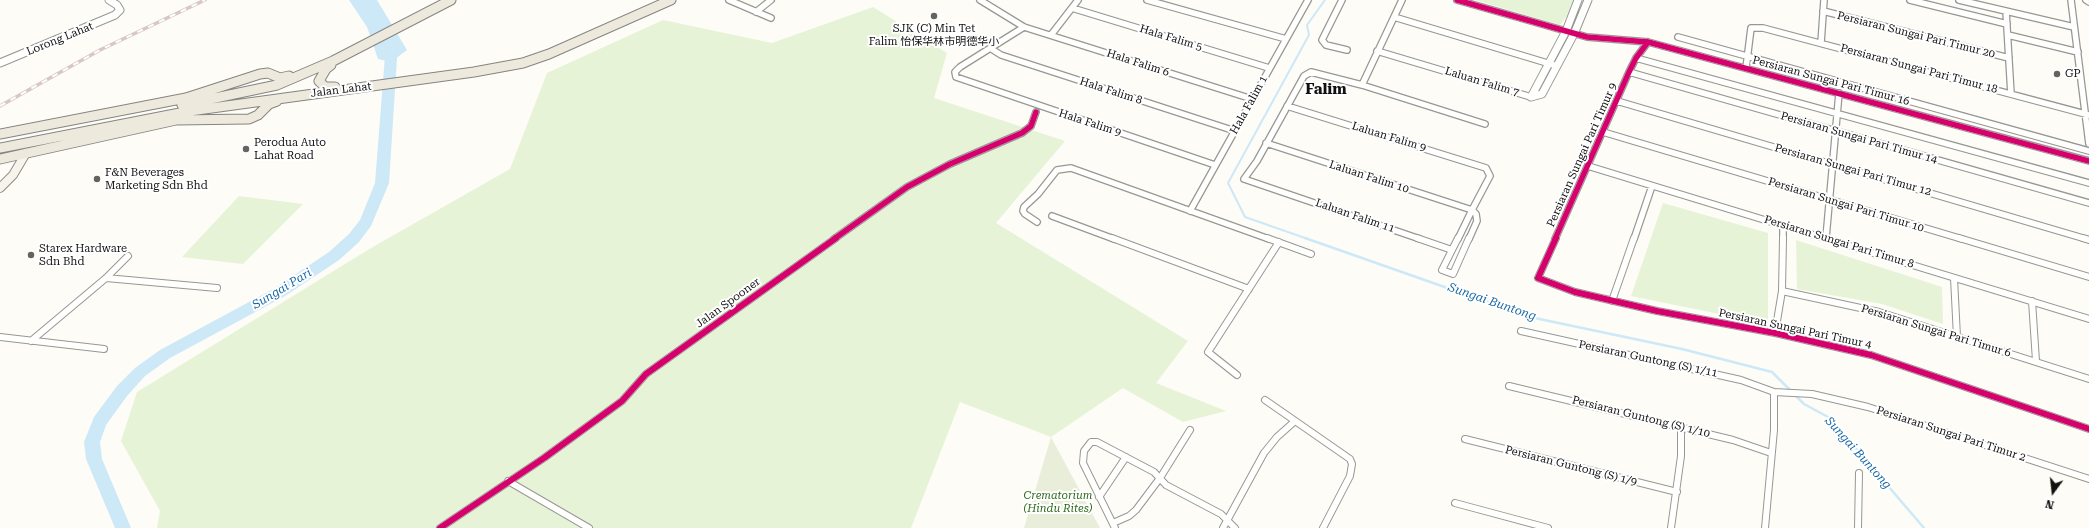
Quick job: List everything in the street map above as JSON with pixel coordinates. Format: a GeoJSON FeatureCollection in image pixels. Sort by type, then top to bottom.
{"type":"FeatureCollection","features":[{"type":"Feature","properties":{"kind":"main road"},"geometry":{"type":"LineString","coordinates":[[191,107],[276,85],[333,61],[451,0]]}},
{"type":"Feature","properties":{"kind":"main road","name":"Jalan Lahat"},"geometry":{"type":"LineString","coordinates":[[0,141],[191,107],[252,102],[493,69],[523,63],[556,52],[671,0]]}},
{"type":"Feature","properties":{"kind":"main road"},"geometry":{"type":"LineString","coordinates":[[368,42],[326,68],[320,76],[321,84],[331,88],[388,83]]}},
{"type":"Feature","properties":{"kind":"main road"},"geometry":{"type":"LineString","coordinates":[[0,134],[165,103],[263,73],[283,78],[333,61]]}},
{"type":"Feature","properties":{"kind":"main road"},"geometry":{"type":"LineString","coordinates":[[241,80],[257,78],[266,80],[264,85],[250,92]]}},
{"type":"Feature","properties":{"kind":"main road"},"geometry":{"type":"LineString","coordinates":[[0,159],[176,120],[249,119],[258,115],[269,104],[290,96]]}},
{"type":"Feature","properties":{"kind":"main road"},"geometry":{"type":"LineString","coordinates":[[249,119],[260,107],[259,104],[252,102]]}},
{"type":"Feature","properties":{"kind":"main road","name":"Jalan Lahat"},"geometry":{"type":"LineString","coordinates":[[0,148],[191,107]]}},
{"type":"Feature","properties":{"kind":"main road"},"geometry":{"type":"LineString","coordinates":[[0,188],[13,175],[26,153]]}},
{"type":"Feature","properties":{"kind":"street","name":"Lorong Lahat"},"geometry":{"type":"LineString","coordinates":[[0,63],[107,20],[119,13],[120,10],[117,5],[109,0]]}},
{"type":"Feature","properties":{"kind":"street"},"geometry":{"type":"LineString","coordinates":[[729,0],[771,18]]}},
{"type":"Feature","properties":{"kind":"street"},"geometry":{"type":"LineString","coordinates":[[756,12],[771,0]]}},
{"type":"Feature","properties":{"kind":"street","name":"Hala Falim 6"},"geometry":{"type":"LineString","coordinates":[[980,0],[1024,27],[1252,99]]}},
{"type":"Feature","properties":{"kind":"street"},"geometry":{"type":"LineString","coordinates":[[1051,35],[1078,0]]}},
{"type":"Feature","properties":{"kind":"street"},"geometry":{"type":"LineString","coordinates":[[1147,0],[1286,39]]}},
{"type":"Feature","properties":{"kind":"street","name":"Hala Falim 1"},"geometry":{"type":"LineString","coordinates":[[1190,210],[1308,0]]}},
{"type":"Feature","properties":{"kind":"street"},"geometry":{"type":"LineString","coordinates":[[1342,0],[1322,40],[1326,44],[1347,50]]}},
{"type":"Feature","properties":{"kind":"street"},"geometry":{"type":"LineString","coordinates":[[1362,85],[1402,0]]}},
{"type":"Feature","properties":{"kind":"street","name":"Persiaran Sungai Pari Timur 16"},"geometry":{"type":"LineString","coordinates":[[1457,0],[1587,37],[1648,42],[2089,161]]}},
{"type":"Feature","properties":{"kind":"street","name":"Laluan Falim 7"},"geometry":{"type":"LineString","coordinates":[[1377,51],[1531,97],[1566,31],[1578,0]]}},
{"type":"Feature","properties":{"kind":"street"},"geometry":{"type":"LineString","coordinates":[[1531,97],[1542,94],[1574,34],[1588,0]]}},
{"type":"Feature","properties":{"kind":"street"},"geometry":{"type":"LineString","coordinates":[[1821,43],[1824,0]]}},
{"type":"Feature","properties":{"kind":"street"},"geometry":{"type":"LineString","coordinates":[[1910,0],[2007,24]]}},
{"type":"Feature","properties":{"kind":"street"},"geometry":{"type":"LineString","coordinates":[[1959,0],[2074,28]]}},
{"type":"Feature","properties":{"kind":"street"},"geometry":{"type":"LineString","coordinates":[[2071,0],[2087,114],[2089,144]]}},
{"type":"Feature","properties":{"kind":"street","name":"Hala Falim 5"},"geometry":{"type":"LineString","coordinates":[[1072,8],[1270,68]]}},
{"type":"Feature","properties":{"kind":"street","name":"Persiaran Sungai Pari Timur 20"},"geometry":{"type":"LineString","coordinates":[[1823,11],[2009,58]]}},
{"type":"Feature","properties":{"kind":"street"},"geometry":{"type":"LineString","coordinates":[[2006,12],[2011,94]]}},
{"type":"Feature","properties":{"kind":"street"},"geometry":{"type":"LineString","coordinates":[[1394,17],[1557,66]]}},
{"type":"Feature","properties":{"kind":"street"},"geometry":{"type":"LineString","coordinates":[[990,48],[1024,27]]}},
{"type":"Feature","properties":{"kind":"street","name":"Persiaran Sungai Pari Timur 18"},"geometry":{"type":"LineString","coordinates":[[1747,58],[1752,27],[1821,43],[2087,114]]}},
{"type":"Feature","properties":{"kind":"street"},"geometry":{"type":"LineString","coordinates":[[2008,35],[2078,52]]}},
{"type":"Feature","properties":{"kind":"street","name":"Persiaran Sungai Pari Timur 16"},"geometry":{"type":"LineString","coordinates":[[1678,37],[1747,58],[2089,151]]}},
{"type":"Feature","properties":{"kind":"street","name":"Persiaran Sungai Pari Timur 9"},"geometry":{"type":"LineString","coordinates":[[1538,278],[1629,72],[1636,58],[1648,42]]}},
{"type":"Feature","properties":{"kind":"street","name":"Hala Falim 9"},"geometry":{"type":"LineString","coordinates":[[990,48],[955,72],[956,77],[964,82],[1215,165]]}},
{"type":"Feature","properties":{"kind":"street","name":"Hala Falim 8"},"geometry":{"type":"LineString","coordinates":[[990,48],[994,52],[1008,58],[1234,131]]}},
{"type":"Feature","properties":{"kind":"street"},"geometry":{"type":"LineString","coordinates":[[1636,58],[2089,183]]}},
{"type":"Feature","properties":{"kind":"street"},"geometry":{"type":"LineString","coordinates":[[1746,68],[1747,58]]}},
{"type":"Feature","properties":{"kind":"street"},"geometry":{"type":"LineString","coordinates":[[1266,144],[1304,76],[1311,72],[1362,85],[1485,124]]}},
{"type":"Feature","properties":{"kind":"street","name":"Persiaran Sungai Pari Timur 14"},"geometry":{"type":"LineString","coordinates":[[1629,72],[1835,132],[2089,203]]}},
{"type":"Feature","properties":{"kind":"street"},"geometry":{"type":"LineString","coordinates":[[1826,238],[1836,112],[1839,93]]}},
{"type":"Feature","properties":{"kind":"street","name":"Persiaran Sungai Pari Timur 12"},"geometry":{"type":"LineString","coordinates":[[1617,101],[2089,240]]}},
{"type":"Feature","properties":{"kind":"street","name":"Laluan Falim 9"},"geometry":{"type":"LineString","coordinates":[[1287,106],[1480,165],[1489,171],[1490,176],[1472,210]]}},
{"type":"Feature","properties":{"kind":"street","name":"Jalan Spooner"},"geometry":{"type":"LineString","coordinates":[[440,528],[544,458],[622,401],[646,374],[907,187],[950,164],[1022,133],[1031,126],[1036,112]]}},
{"type":"Feature","properties":{"kind":"street","name":"Persiaran Sungai Pari Timur 10"},"geometry":{"type":"LineString","coordinates":[[1603,132],[2089,278]]}},
{"type":"Feature","properties":{"kind":"street","name":"Laluan Falim 11"},"geometry":{"type":"LineString","coordinates":[[1266,144],[1244,179],[1452,250]]}},
{"type":"Feature","properties":{"kind":"street","name":"Laluan Falim 10"},"geometry":{"type":"LineString","coordinates":[[1266,144],[1472,210]]}},
{"type":"Feature","properties":{"kind":"street","name":"Persiaran Sungai Pari Timur 8"},"geometry":{"type":"LineString","coordinates":[[1588,166],[2089,319]]}},
{"type":"Feature","properties":{"kind":"street"},"geometry":{"type":"LineString","coordinates":[[1037,222],[1025,214],[1023,211],[1024,207],[1038,194],[1060,169],[1071,168],[1311,254]]}},
{"type":"Feature","properties":{"kind":"street"},"geometry":{"type":"LineString","coordinates":[[1612,301],[1652,186]]}},
{"type":"Feature","properties":{"kind":"street"},"geometry":{"type":"LineString","coordinates":[[1472,210],[1476,214],[1477,221],[1453,274],[1442,270],[1452,250],[1472,210]]}},
{"type":"Feature","properties":{"kind":"street"},"geometry":{"type":"LineString","coordinates":[[1052,216],[1126,242],[1249,289]]}},
{"type":"Feature","properties":{"kind":"street"},"geometry":{"type":"LineString","coordinates":[[1775,334],[1782,290],[1783,226]]}},
{"type":"Feature","properties":{"kind":"street"},"geometry":{"type":"LineString","coordinates":[[1237,375],[1208,352],[1278,242]]}},
{"type":"Feature","properties":{"kind":"street"},"geometry":{"type":"LineString","coordinates":[[31,341],[106,278],[128,256]]}},
{"type":"Feature","properties":{"kind":"street"},"geometry":{"type":"LineString","coordinates":[[106,278],[217,288]]}},
{"type":"Feature","properties":{"kind":"street","name":"Persiaran Sungai Pari Timur 4"},"geometry":{"type":"LineString","coordinates":[[1538,278],[1575,292],[1612,301],[1871,355],[2089,429]]}},
{"type":"Feature","properties":{"kind":"street"},"geometry":{"type":"LineString","coordinates":[[1954,278],[1957,337]]}},
{"type":"Feature","properties":{"kind":"street","name":"Persiaran Sungai Pari Timur 6"},"geometry":{"type":"LineString","coordinates":[[1782,290],[1879,312],[2089,379]]}},
{"type":"Feature","properties":{"kind":"street"},"geometry":{"type":"LineString","coordinates":[[2032,301],[2036,361]]}},
{"type":"Feature","properties":{"kind":"street","name":"Persiaran Guntong (S) 1/11"},"geometry":{"type":"LineString","coordinates":[[1522,331],[1741,380],[1756,384],[1774,392]]}},
{"type":"Feature","properties":{"kind":"street"},"geometry":{"type":"LineString","coordinates":[[0,337],[104,349]]}},
{"type":"Feature","properties":{"kind":"street","name":"Persiaran Guntong (S) 1/10"},"geometry":{"type":"LineString","coordinates":[[1509,386],[1733,440],[1771,453]]}},
{"type":"Feature","properties":{"kind":"street"},"geometry":{"type":"LineString","coordinates":[[1764,528],[1774,430],[1774,392]]}},
{"type":"Feature","properties":{"kind":"street","name":"Persiaran Sungai Pari Timur 2"},"geometry":{"type":"LineString","coordinates":[[1774,392],[1812,394],[1896,415],[2089,479]]}},
{"type":"Feature","properties":{"kind":"street"},"geometry":{"type":"LineString","coordinates":[[1266,400],[1346,455],[1352,464],[1350,476],[1323,528]]}},
{"type":"Feature","properties":{"kind":"street"},"geometry":{"type":"LineString","coordinates":[[1223,528],[1264,453],[1277,436],[1295,421]]}},
{"type":"Feature","properties":{"kind":"street"},"geometry":{"type":"LineString","coordinates":[[1672,528],[1681,456],[1681,427]]}},
{"type":"Feature","properties":{"kind":"street"},"geometry":{"type":"LineString","coordinates":[[1190,430],[1160,478],[1136,510],[1114,525],[1083,463],[1083,456],[1088,445],[1091,442],[1097,442],[1154,472],[1160,478],[1166,485],[1221,514],[1235,528]]}},
{"type":"Feature","properties":{"kind":"street","name":"Persiaran Guntong (S) 1/9"},"geometry":{"type":"LineString","coordinates":[[1465,439],[1677,492]]}},
{"type":"Feature","properties":{"kind":"street"},"geometry":{"type":"LineString","coordinates":[[1099,497],[1126,457]]}},
{"type":"Feature","properties":{"kind":"street"},"geometry":{"type":"LineString","coordinates":[[1858,528],[1859,473]]}},
{"type":"Feature","properties":{"kind":"street"},"geometry":{"type":"LineString","coordinates":[[508,481],[590,528]]}},
{"type":"Feature","properties":{"kind":"street"},"geometry":{"type":"LineString","coordinates":[[1455,503],[1548,528]]}},
{"type":"Feature","properties":{"kind":"green space"},"geometry":{"type":"Polygon","coordinates":[[[1475,0],[1573,0],[1567,16],[1560,25],[1475,0]]]}},
{"type":"Feature","properties":{"kind":"green space"},"geometry":{"type":"Polygon","coordinates":[[[873,7],[947,53],[934,98],[1065,141],[996,223],[1188,341],[1156,383],[1226,411],[1183,422],[1123,388],[1051,437],[960,402],[911,528],[157,528],[160,511],[121,441],[137,392],[371,248],[510,169],[547,73],[663,20],[772,43],[873,7]]]}},
{"type":"Feature","properties":{"kind":"green space"},"geometry":{"type":"Polygon","coordinates":[[[239,196],[303,204],[243,264],[182,257],[239,196]]]}},
{"type":"Feature","properties":{"kind":"green space"},"geometry":{"type":"Polygon","coordinates":[[[1663,203],[1768,233],[1768,324],[1631,296],[1663,203]]]}},
{"type":"Feature","properties":{"kind":"green space"},"geometry":{"type":"Polygon","coordinates":[[[1796,240],[1942,287],[1943,324],[1882,304],[1797,289],[1796,240]]]}},
{"type":"Feature","properties":{"kind":"green space","name":"Crematorium (Hindu Rites)"},"geometry":{"type":"Polygon","coordinates":[[[1051,437],[1100,528],[1024,528],[1051,437]]]}},
{"type":"Feature","properties":{"kind":"water"},"geometry":{"type":"Polygon","coordinates":[[[349,0],[377,0],[407,50],[391,62],[378,59],[367,27],[349,0]]]}},
{"type":"Feature","properties":{"kind":"waterway","name":"Sungai Buntong"},"geometry":{"type":"LineString","coordinates":[[1308,239],[1245,217],[1228,183],[1309,35],[1307,25],[1325,0]]}},
{"type":"Feature","properties":{"kind":"waterway","name":"Sungai Pari"},"geometry":{"type":"LineString","coordinates":[[123,528],[94,459],[92,442],[100,422],[122,391],[140,372],[165,354],[280,292],[334,256],[354,238],[366,222],[382,183],[392,43]]}},
{"type":"Feature","properties":{"kind":"waterway","name":"Sungai Buntong"},"geometry":{"type":"LineString","coordinates":[[1305,238],[1530,317],[1682,349],[1772,372],[1791,391]]}},
{"type":"Feature","properties":{"kind":"waterway","name":"Sungai Buntong"},"geometry":{"type":"LineString","coordinates":[[1795,395],[1804,404],[1830,418],[1924,528]]}},
{"type":"Feature","properties":{"kind":"railway"},"geometry":{"type":"LineString","coordinates":[[0,106],[100,50],[205,0]]}},
{"type":"Feature","properties":{"kind":"cycle path"},"geometry":{"type":"LineString","coordinates":[[1457,0],[1587,37],[1648,42],[2089,161]]}},
{"type":"Feature","properties":{"kind":"cycle path"},"geometry":{"type":"LineString","coordinates":[[1648,42],[1636,58],[1629,72],[1538,278],[1575,292],[1657,311],[1775,333],[1871,355],[2089,429]]}},
{"type":"Feature","properties":{"kind":"cycle path"},"geometry":{"type":"LineString","coordinates":[[440,528],[544,458],[622,401],[646,374],[907,187],[950,164],[1022,133],[1031,126],[1036,112]]}},
{"type":"Feature","properties":{"kind":"place","name":"SJK (C) Min Tet Falim 怡保华林市明德华小"},"geometry":{"type":"Point","coordinates":[934,16]}},
{"type":"Feature","properties":{"kind":"place","name":"GP"},"geometry":{"type":"Point","coordinates":[2057,74]}},
{"type":"Feature","properties":{"kind":"place","name":"Perodua Auto Lahat Road"},"geometry":{"type":"Point","coordinates":[246,149]}},
{"type":"Feature","properties":{"kind":"place","name":"F&N Beverages Marketing Sdn Bhd"},"geometry":{"type":"Point","coordinates":[97,179]}},
{"type":"Feature","properties":{"kind":"place","name":"Starex Hardware Sdn Bhd"},"geometry":{"type":"Point","coordinates":[31,255]}},
{"type":"Feature","properties":{"kind":"district","name":"Falim"},"geometry":{"type":"Point","coordinates":[1326,90]}}]}
